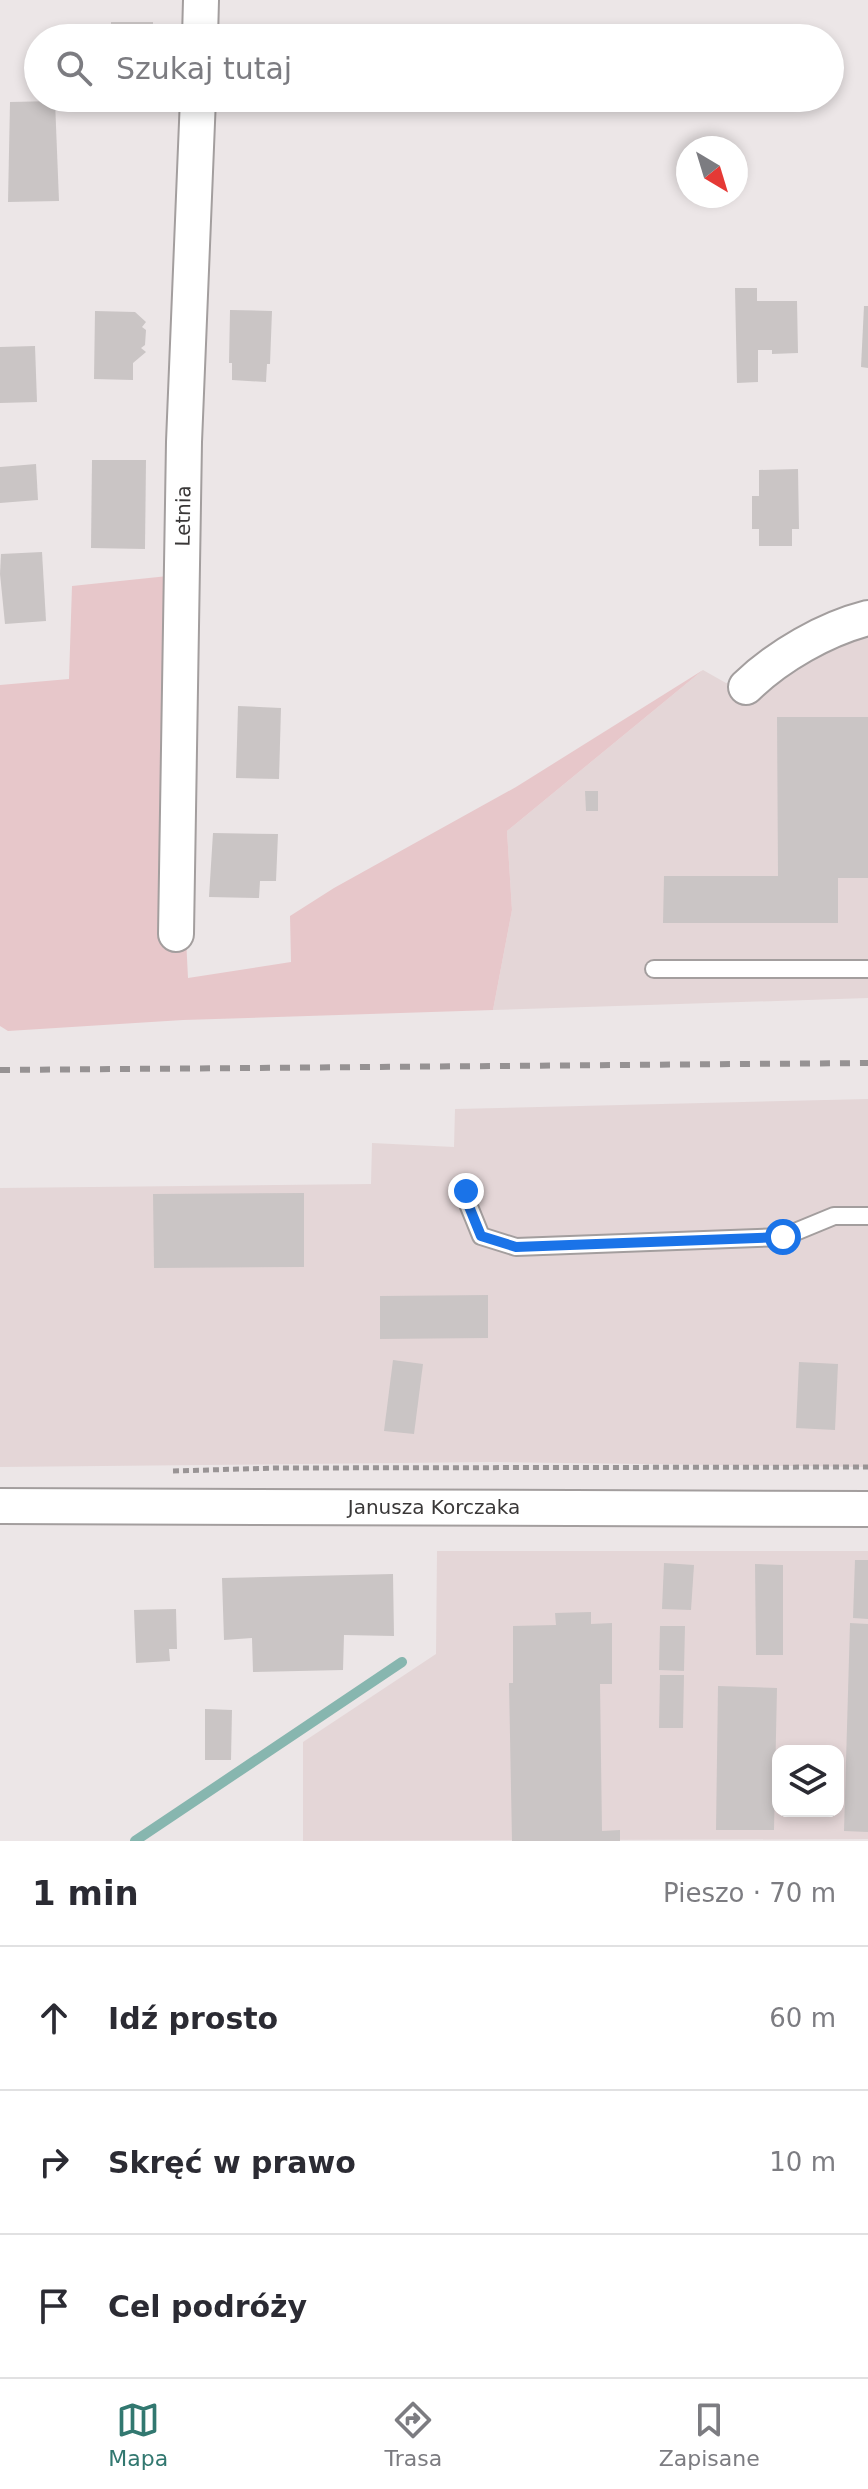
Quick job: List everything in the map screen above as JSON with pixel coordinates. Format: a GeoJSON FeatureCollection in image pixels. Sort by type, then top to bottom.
{"type":"FeatureCollection","features":[{"type":"Feature","properties":{"kind":"street"},"geometry":{"type":"LineString","coordinates":[[200,24],[201,0]]}},
{"type":"Feature","properties":{"kind":"street","name":"Letnia"},"geometry":{"type":"LineString","coordinates":[[176,934],[184,442],[197,112]]}},
{"type":"Feature","properties":{"kind":"street"},"geometry":{"type":"LineString","coordinates":[[746,687],[762,671],[818,638],[849,623],[868,618]]}},
{"type":"Feature","properties":{"kind":"street","name":"Janusza Korczaka"},"geometry":{"type":"LineString","coordinates":[[0,1506],[868,1509]]}},
{"type":"Feature","properties":{"kind":"lane"},"geometry":{"type":"LineString","coordinates":[[654,969],[868,969]]}},
{"type":"Feature","properties":{"kind":"lane"},"geometry":{"type":"LineString","coordinates":[[466,1191],[481,1236],[516,1247],[783,1237],[834,1216],[868,1216]]}},
{"type":"Feature","properties":{"kind":"path"},"geometry":{"type":"LineString","coordinates":[[168,1471],[868,1467]]}},
{"type":"Feature","properties":{"kind":"shaded area"},"geometry":{"type":"Polygon","coordinates":[[[168,576],[188,978],[291,962],[290,916],[334,888],[516,787],[703,670],[507,831],[512,910],[493,1010],[183,1020],[8,1031],[0,1026],[0,685],[69,679],[72,586],[168,576]]]}},
{"type":"Feature","properties":{"kind":"shaded area"},"geometry":{"type":"Polygon","coordinates":[[[868,633],[868,998],[493,1010],[512,910],[507,831],[703,670],[726,683],[761,688],[848,640],[868,633]]]}},
{"type":"Feature","properties":{"kind":"shaded area"},"geometry":{"type":"Polygon","coordinates":[[[868,1099],[868,1467],[491,1462],[0,1467],[0,1188],[371,1184],[372,1143],[454,1147],[455,1109],[868,1099]]]}},
{"type":"Feature","properties":{"kind":"shaded area"},"geometry":{"type":"Polygon","coordinates":[[[437,1551],[868,1551],[868,1839],[303,1841],[303,1742],[436,1654],[437,1551]]]}},
{"type":"Feature","properties":{"kind":"building"},"geometry":{"type":"Polygon","coordinates":[[[111,22],[153,22],[153,24],[111,22]]]}},
{"type":"Feature","properties":{"kind":"building"},"geometry":{"type":"Polygon","coordinates":[[[10,102],[24,102],[24,112],[55,112],[59,201],[8,202],[10,102]]]}},
{"type":"Feature","properties":{"kind":"building"},"geometry":{"type":"Polygon","coordinates":[[[735,288],[757,288],[757,301],[797,301],[798,353],[772,354],[772,350],[758,350],[758,382],[737,383],[735,288]]]}},
{"type":"Feature","properties":{"kind":"building"},"geometry":{"type":"Polygon","coordinates":[[[864,306],[868,306],[868,368],[861,367],[864,306]]]}},
{"type":"Feature","properties":{"kind":"building"},"geometry":{"type":"Polygon","coordinates":[[[230,310],[272,311],[270,364],[267,364],[266,382],[232,380],[232,363],[229,363],[230,310]]]}},
{"type":"Feature","properties":{"kind":"building"},"geometry":{"type":"Polygon","coordinates":[[[95,311],[135,312],[146,322],[142,327],[146,330],[145,345],[141,348],[146,352],[133,363],[133,380],[94,379],[95,311]]]}},
{"type":"Feature","properties":{"kind":"building"},"geometry":{"type":"Polygon","coordinates":[[[35,346],[37,402],[0,403],[0,347],[35,346]]]}},
{"type":"Feature","properties":{"kind":"building"},"geometry":{"type":"Polygon","coordinates":[[[92,460],[146,460],[145,549],[91,548],[92,460]]]}},
{"type":"Feature","properties":{"kind":"building"},"geometry":{"type":"Polygon","coordinates":[[[36,464],[38,500],[0,503],[0,467],[36,464]]]}},
{"type":"Feature","properties":{"kind":"building"},"geometry":{"type":"Polygon","coordinates":[[[798,469],[799,529],[792,529],[792,546],[759,546],[759,529],[752,529],[752,496],[759,496],[759,470],[798,469]]]}},
{"type":"Feature","properties":{"kind":"building"},"geometry":{"type":"Polygon","coordinates":[[[42,552],[46,621],[5,624],[1,554],[42,552]]]}},
{"type":"Feature","properties":{"kind":"building"},"geometry":{"type":"Polygon","coordinates":[[[238,706],[281,708],[279,779],[236,778],[238,706]]]}},
{"type":"Feature","properties":{"kind":"building"},"geometry":{"type":"Polygon","coordinates":[[[777,717],[868,717],[868,878],[838,878],[838,923],[663,923],[664,876],[778,876],[777,717]]]}},
{"type":"Feature","properties":{"kind":"building"},"geometry":{"type":"Polygon","coordinates":[[[585,791],[598,791],[598,811],[586,811],[585,791]]]}},
{"type":"Feature","properties":{"kind":"building"},"geometry":{"type":"Polygon","coordinates":[[[213,833],[278,834],[276,881],[260,881],[259,898],[209,897],[213,833]]]}},
{"type":"Feature","properties":{"kind":"building"},"geometry":{"type":"Polygon","coordinates":[[[304,1193],[304,1267],[154,1268],[153,1194],[304,1193]]]}},
{"type":"Feature","properties":{"kind":"building"},"geometry":{"type":"Polygon","coordinates":[[[488,1295],[488,1338],[380,1339],[380,1296],[488,1295]]]}},
{"type":"Feature","properties":{"kind":"building"},"geometry":{"type":"Polygon","coordinates":[[[393,1360],[423,1364],[414,1434],[384,1431],[393,1360]]]}},
{"type":"Feature","properties":{"kind":"building"},"geometry":{"type":"Polygon","coordinates":[[[799,1362],[838,1364],[835,1430],[796,1428],[799,1362]]]}},
{"type":"Feature","properties":{"kind":"building"},"geometry":{"type":"Polygon","coordinates":[[[855,1560],[868,1560],[868,1619],[853,1618],[855,1560]]]}},
{"type":"Feature","properties":{"kind":"building"},"geometry":{"type":"Polygon","coordinates":[[[664,1563],[694,1565],[691,1610],[662,1609],[664,1563]]]}},
{"type":"Feature","properties":{"kind":"building"},"geometry":{"type":"Polygon","coordinates":[[[755,1564],[783,1565],[783,1655],[756,1655],[755,1564]]]}},
{"type":"Feature","properties":{"kind":"building"},"geometry":{"type":"Polygon","coordinates":[[[393,1574],[394,1636],[344,1635],[343,1670],[253,1672],[252,1638],[224,1640],[222,1578],[393,1574]]]}},
{"type":"Feature","properties":{"kind":"building"},"geometry":{"type":"Polygon","coordinates":[[[176,1609],[177,1649],[169,1649],[170,1661],[136,1663],[134,1610],[176,1609]]]}},
{"type":"Feature","properties":{"kind":"building"},"geometry":{"type":"Polygon","coordinates":[[[591,1612],[591,1624],[612,1623],[612,1684],[600,1684],[602,1831],[620,1830],[620,1841],[512,1841],[509,1683],[513,1683],[513,1626],[556,1625],[555,1613],[591,1612]]]}},
{"type":"Feature","properties":{"kind":"building"},"geometry":{"type":"Polygon","coordinates":[[[850,1623],[868,1624],[868,1832],[844,1831],[850,1623]]]}},
{"type":"Feature","properties":{"kind":"building"},"geometry":{"type":"Polygon","coordinates":[[[660,1626],[685,1626],[684,1671],[659,1670],[660,1626]]]}},
{"type":"Feature","properties":{"kind":"building"},"geometry":{"type":"Polygon","coordinates":[[[660,1675],[684,1675],[683,1728],[659,1728],[660,1675]]]}},
{"type":"Feature","properties":{"kind":"building"},"geometry":{"type":"Polygon","coordinates":[[[718,1686],[777,1688],[776,1745],[772,1745],[774,1830],[716,1830],[718,1686]]]}},
{"type":"Feature","properties":{"kind":"building"},"geometry":{"type":"Polygon","coordinates":[[[205,1709],[232,1710],[231,1760],[205,1760],[205,1709]]]}},
{"type":"Feature","properties":{"kind":"waterway"},"geometry":{"type":"LineString","coordinates":[[135,1841],[402,1662]]}},
{"type":"Feature","properties":{"kind":"railway"},"geometry":{"type":"LineString","coordinates":[[0,1070],[868,1063]]}},
{"type":"Feature","properties":{"kind":"route"},"geometry":{"type":"LineString","coordinates":[[466,1191],[481,1236],[516,1247],[783,1237]]}}]}
